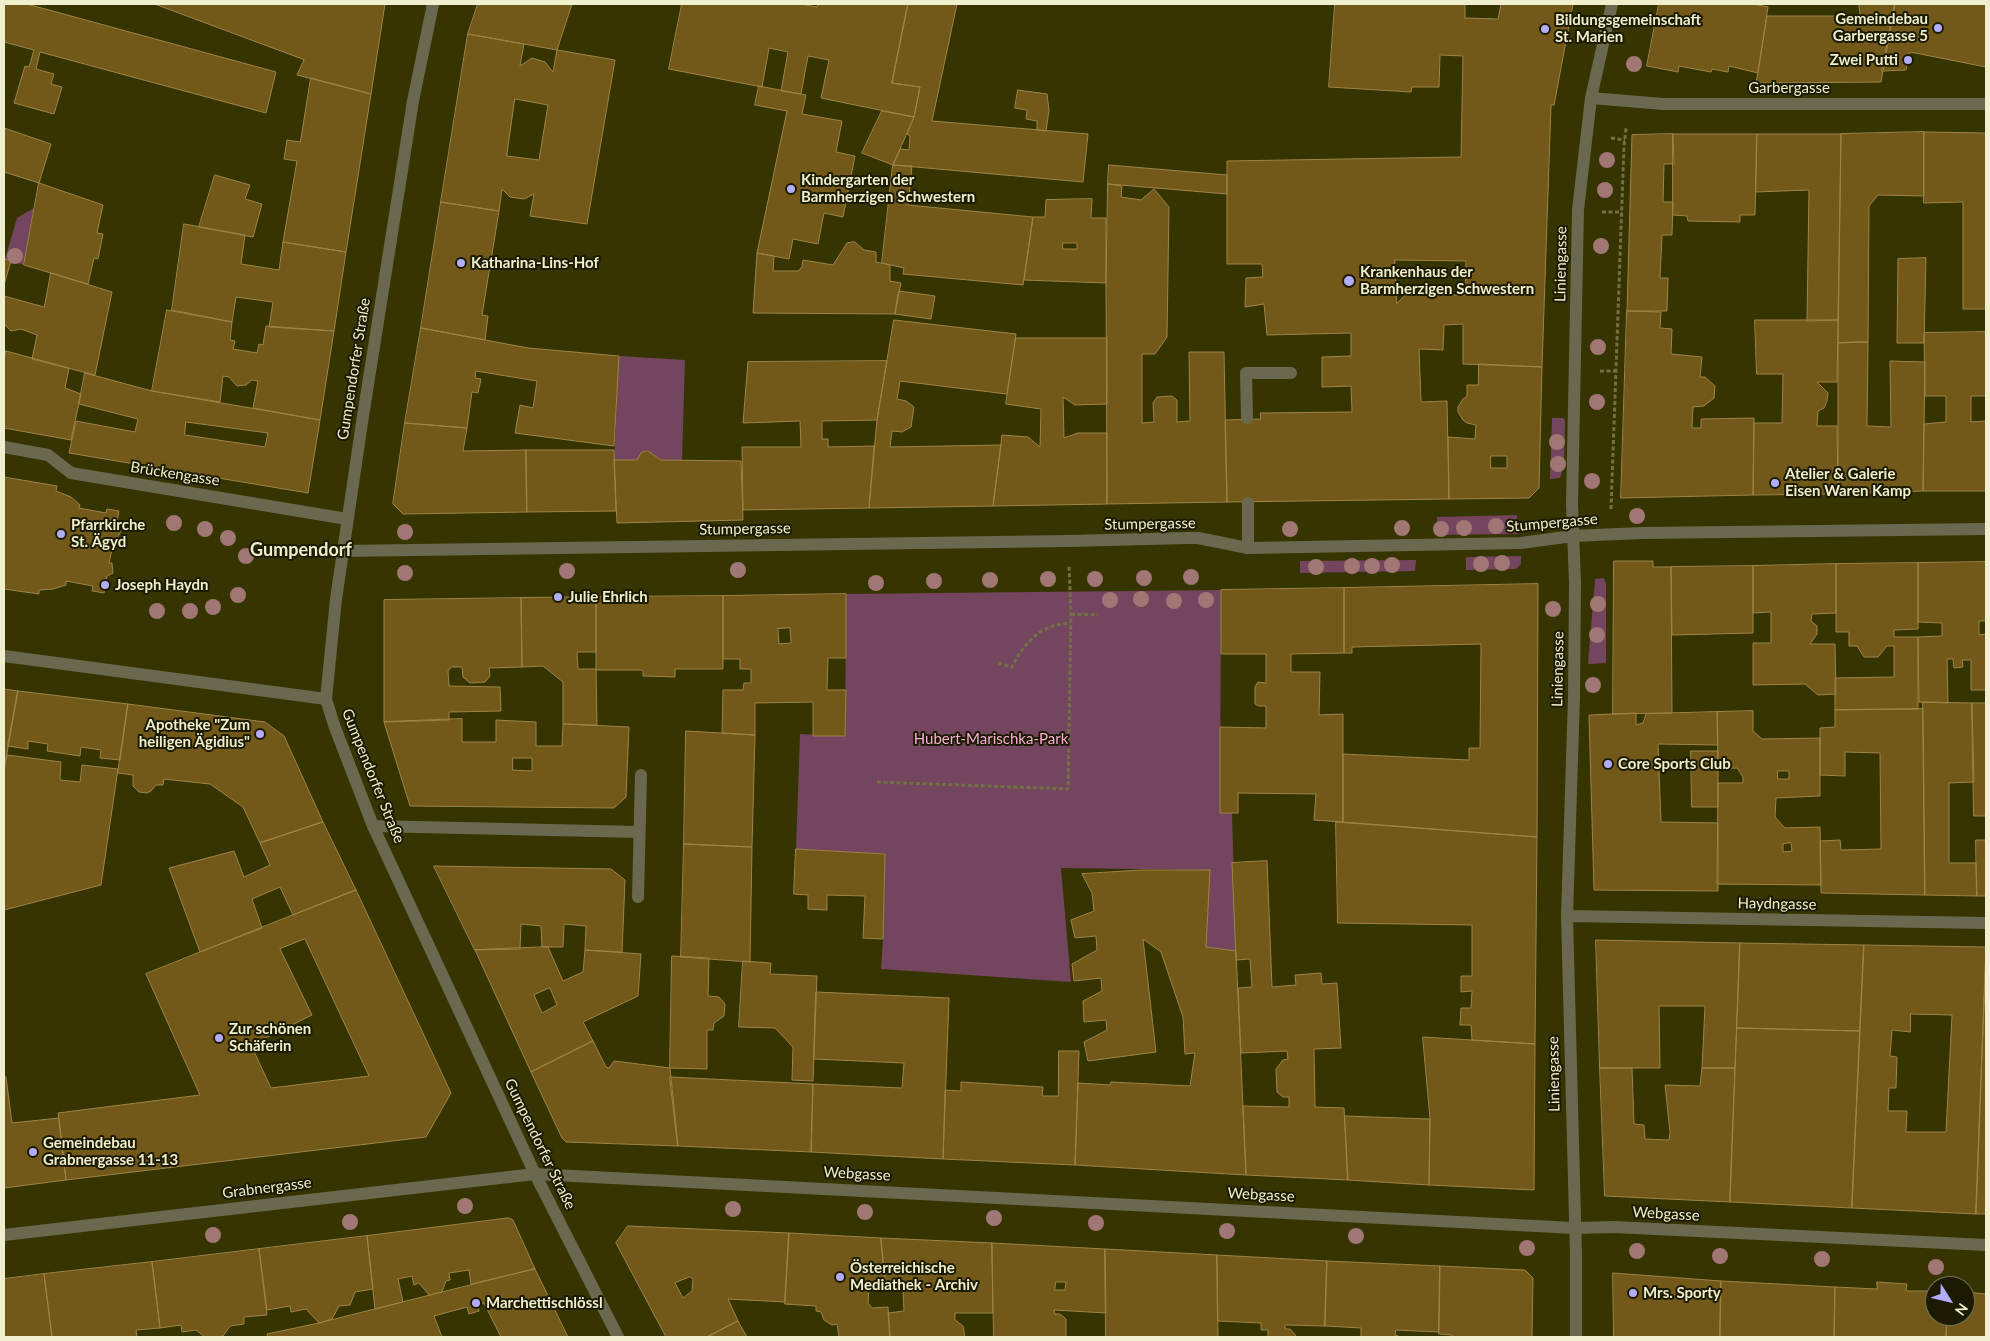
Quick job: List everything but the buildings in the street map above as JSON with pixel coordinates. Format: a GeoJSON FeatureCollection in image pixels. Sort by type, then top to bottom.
{"type":"FeatureCollection","features":[{"type":"Feature","properties":{"kind":"street","name":"Gumpendorfer Straße"},"geometry":{"type":"LineString","coordinates":[[433,4],[413,101],[342,551],[326,699],[334,725],[373,826],[534,1174],[618,1337]]}},
{"type":"Feature","properties":{"kind":"street","name":"Liniengasse"},"geometry":{"type":"LineString","coordinates":[[1576,1337],[1576,1256],[1567,916],[1574,688],[1575,583],[1573,536],[1578,210],[1591,98],[1612,4]]}},
{"type":"Feature","properties":{"kind":"street","name":"Garbergasse"},"geometry":{"type":"LineString","coordinates":[[1591,98],[1663,104],[1986,104]]}},
{"type":"Feature","properties":{"kind":"street"},"geometry":{"type":"LineString","coordinates":[[1247,418],[1246,373],[1292,374]]}},
{"type":"Feature","properties":{"kind":"street","name":"Brückengasse"},"geometry":{"type":"LineString","coordinates":[[4,447],[48,454],[71,473],[347,519]]}},
{"type":"Feature","properties":{"kind":"street"},"geometry":{"type":"LineString","coordinates":[[1248,503],[1248,548]]}},
{"type":"Feature","properties":{"kind":"street","name":"Stumpergasse"},"geometry":{"type":"LineString","coordinates":[[342,551],[1068,542],[1198,538],[1248,548],[1521,543],[1573,536],[1642,533],[1986,529]]}},
{"type":"Feature","properties":{"kind":"street"},"geometry":{"type":"LineString","coordinates":[[4,656],[326,699]]}},
{"type":"Feature","properties":{"kind":"street"},"geometry":{"type":"LineString","coordinates":[[638,897],[641,775]]}},
{"type":"Feature","properties":{"kind":"street"},"geometry":{"type":"LineString","coordinates":[[373,826],[639,832]]}},
{"type":"Feature","properties":{"kind":"street","name":"Haydngasse"},"geometry":{"type":"LineString","coordinates":[[1567,916],[1986,923]]}},
{"type":"Feature","properties":{"kind":"street","name":"Webgasse"},"geometry":{"type":"LineString","coordinates":[[534,1174],[1574,1228],[1614,1227],[1986,1245]]}},
{"type":"Feature","properties":{"kind":"street","name":"Grabnergasse"},"geometry":{"type":"LineString","coordinates":[[4,1235],[534,1174]]}},
{"type":"Feature","properties":{"kind":"path"},"geometry":{"type":"LineString","coordinates":[[1611,497],[1626,128],[1650,126],[1650,102]]}},
{"type":"Feature","properties":{"kind":"path"},"geometry":{"type":"LineString","coordinates":[[1612,138],[1625,140]]}},
{"type":"Feature","properties":{"kind":"path"},"geometry":{"type":"LineString","coordinates":[[1603,212],[1622,212]]}},
{"type":"Feature","properties":{"kind":"path"},"geometry":{"type":"LineString","coordinates":[[1599,372],[1617,371]]}},
{"type":"Feature","properties":{"kind":"path"},"geometry":{"type":"LineString","coordinates":[[878,782],[1068,789],[1070,614],[1068,542]]}},
{"type":"Feature","properties":{"kind":"path"},"geometry":{"type":"LineString","coordinates":[[1070,614],[1098,615]]}},
{"type":"Feature","properties":{"kind":"path"},"geometry":{"type":"LineString","coordinates":[[998,663],[1012,668],[1018,655],[1030,641],[1052,625],[1070,624]]}},
{"type":"Feature","properties":{"kind":"green space"},"geometry":{"type":"Polygon","coordinates":[[[34,208],[24,265],[5,259],[17,218],[34,208]]]}},
{"type":"Feature","properties":{"kind":"green space"},"geometry":{"type":"Polygon","coordinates":[[[619,356],[685,360],[682,461],[661,460],[648,451],[641,453],[637,460],[614,460],[619,356]]]}},
{"type":"Feature","properties":{"kind":"green space"},"geometry":{"type":"Polygon","coordinates":[[[1552,418],[1563,418],[1565,420],[1564,466],[1560,478],[1550,479],[1552,418]]]}},
{"type":"Feature","properties":{"kind":"green space"},"geometry":{"type":"Polygon","coordinates":[[[1517,515],[1518,534],[1438,535],[1437,517],[1517,515]]]}},
{"type":"Feature","properties":{"kind":"green space"},"geometry":{"type":"Polygon","coordinates":[[[1521,556],[1521,564],[1516,569],[1466,570],[1466,557],[1521,556]]]}},
{"type":"Feature","properties":{"kind":"green space"},"geometry":{"type":"Polygon","coordinates":[[[1416,560],[1415,571],[1300,573],[1300,561],[1416,560]]]}},
{"type":"Feature","properties":{"kind":"green space"},"geometry":{"type":"Polygon","coordinates":[[[1604,578],[1606,584],[1606,663],[1588,664],[1595,579],[1604,578]]]}},
{"type":"Feature","properties":{"kind":"green space","name":"Hubert-Marischka-Park"},"geometry":{"type":"Polygon","coordinates":[[[1221,590],[1220,813],[1232,813],[1236,951],[1206,947],[1209,870],[1061,868],[1071,982],[881,969],[885,854],[796,849],[800,734],[845,736],[846,594],[1221,590]]]}},
{"type":"Feature","properties":{"kind":"place","name":"Gemeindebau Garbergasse 5"},"geometry":{"type":"Point","coordinates":[1938,28]}},
{"type":"Feature","properties":{"kind":"place","name":"Bildungsgemeinschaft St. Marien"},"geometry":{"type":"Point","coordinates":[1545,29]}},
{"type":"Feature","properties":{"kind":"place","name":"Zwei Putti"},"geometry":{"type":"Point","coordinates":[1908,60]}},
{"type":"Feature","properties":{"kind":"place","name":"Kindergarten der Barmherzigen Schwestern"},"geometry":{"type":"Point","coordinates":[791,189]}},
{"type":"Feature","properties":{"kind":"place","name":"Katharina-Lins-Hof"},"geometry":{"type":"Point","coordinates":[461,263]}},
{"type":"Feature","properties":{"kind":"place","name":"Krankenhaus der Barmherzigen Schwestern"},"geometry":{"type":"Point","coordinates":[1349,281]}},
{"type":"Feature","properties":{"kind":"place","name":"Atelier & Galerie Eisen Waren Kamp"},"geometry":{"type":"Point","coordinates":[1775,483]}},
{"type":"Feature","properties":{"kind":"place","name":"Pfarrkirche St. Ägyd"},"geometry":{"type":"Point","coordinates":[61,534]}},
{"type":"Feature","properties":{"kind":"place","name":"Joseph Haydn"},"geometry":{"type":"Point","coordinates":[105,585]}},
{"type":"Feature","properties":{"kind":"place","name":"Julie Ehrlich"},"geometry":{"type":"Point","coordinates":[558,597]}},
{"type":"Feature","properties":{"kind":"place","name":"Apotheke \"Zum heiligen Ägidius\""},"geometry":{"type":"Point","coordinates":[260,734]}},
{"type":"Feature","properties":{"kind":"place","name":"Core Sports Club"},"geometry":{"type":"Point","coordinates":[1608,764]}},
{"type":"Feature","properties":{"kind":"place","name":"Zur schönen Schäferin"},"geometry":{"type":"Point","coordinates":[219,1038]}},
{"type":"Feature","properties":{"kind":"place","name":"Gemeindebau Grabnergasse 11-13"},"geometry":{"type":"Point","coordinates":[33,1152]}},
{"type":"Feature","properties":{"kind":"place","name":"Österreichische Mediathek - Archiv"},"geometry":{"type":"Point","coordinates":[840,1277]}},
{"type":"Feature","properties":{"kind":"place","name":"Mrs. Sporty"},"geometry":{"type":"Point","coordinates":[1633,1293]}},
{"type":"Feature","properties":{"kind":"place","name":"Marchettischlössl"},"geometry":{"type":"Point","coordinates":[476,1303]}},
{"type":"Feature","properties":{"kind":"district","name":"Gumpendorf"},"geometry":{"type":"Point","coordinates":[301,550]}}]}
